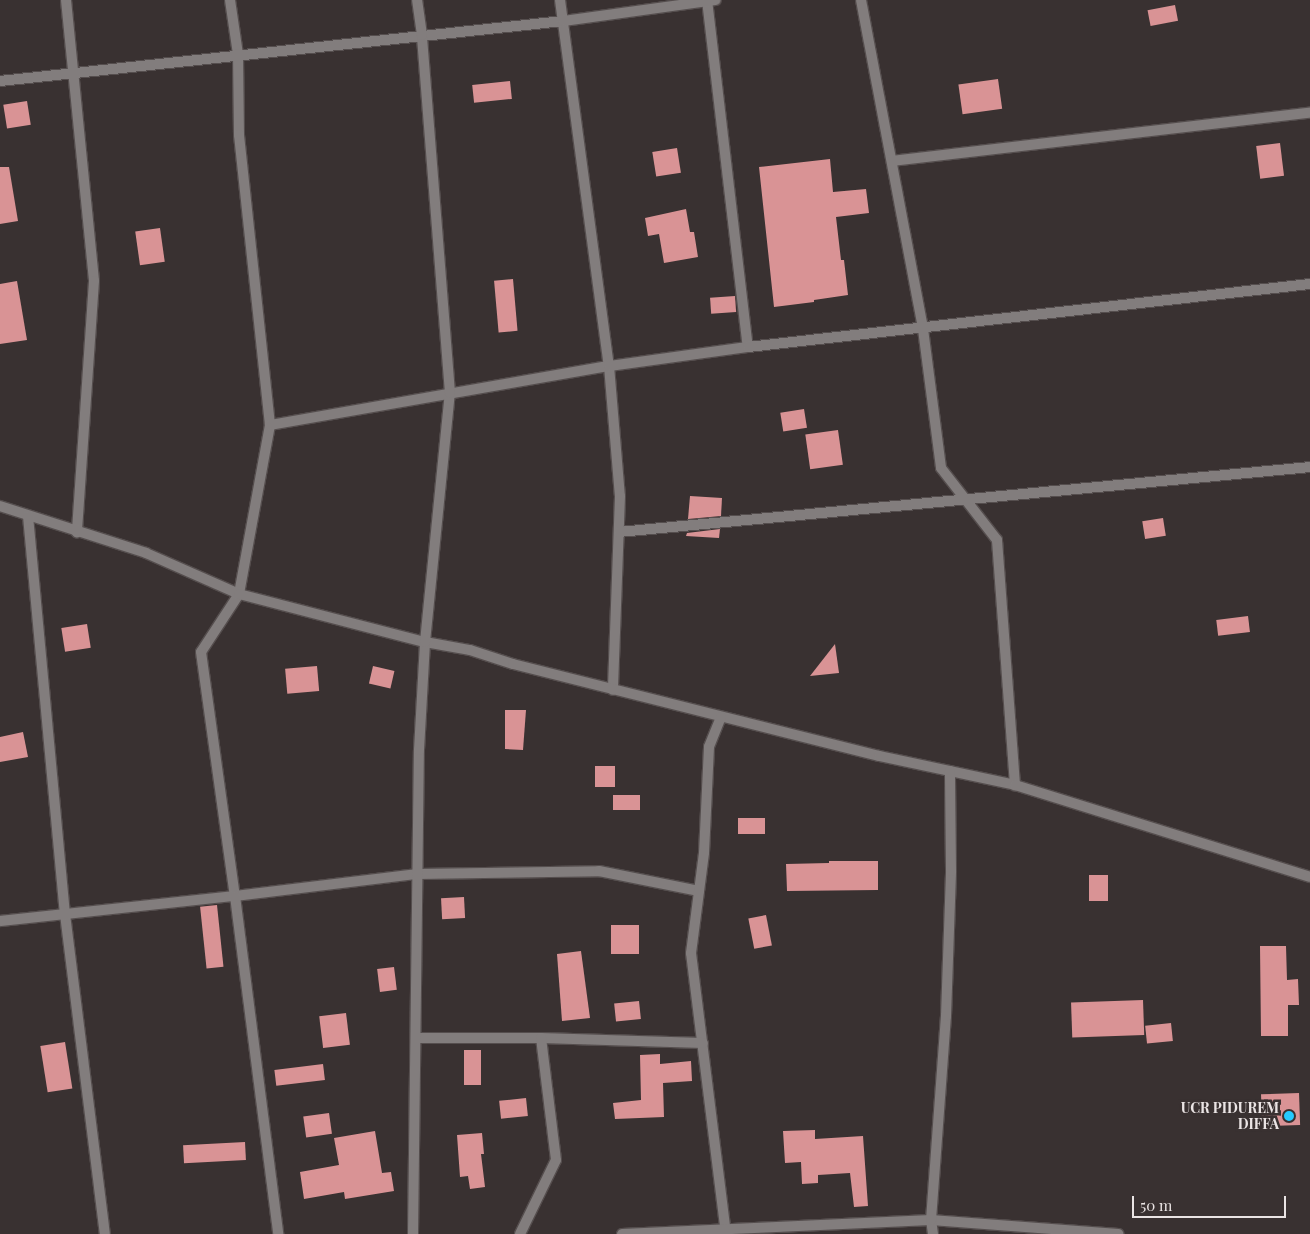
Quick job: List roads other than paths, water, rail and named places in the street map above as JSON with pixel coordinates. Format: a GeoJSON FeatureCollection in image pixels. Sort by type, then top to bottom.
{"type":"FeatureCollection","features":[{"type":"Feature","properties":{"kind":"street"},"geometry":{"type":"LineString","coordinates":[[66,0],[94,281],[77,532]]}},
{"type":"Feature","properties":{"kind":"street"},"geometry":{"type":"LineString","coordinates":[[230,0],[238,54],[239,135],[270,425],[239,594],[201,652],[235,896],[278,1234]]}},
{"type":"Feature","properties":{"kind":"street"},"geometry":{"type":"LineString","coordinates":[[413,1234],[419,750],[424,642],[450,393],[422,35],[417,0]]}},
{"type":"Feature","properties":{"kind":"street"},"geometry":{"type":"LineString","coordinates":[[560,0],[609,366],[620,496],[613,690]]}},
{"type":"Feature","properties":{"kind":"street"},"geometry":{"type":"LineString","coordinates":[[0,81],[238,54],[563,21],[710,0],[748,347]]}},
{"type":"Feature","properties":{"kind":"street"},"geometry":{"type":"LineString","coordinates":[[861,0],[923,329],[941,468],[997,540],[1014,784]]}},
{"type":"Feature","properties":{"kind":"street"},"geometry":{"type":"LineString","coordinates":[[892,161],[1310,113]]}},
{"type":"Feature","properties":{"kind":"street"},"geometry":{"type":"LineString","coordinates":[[270,425],[609,366],[748,347],[923,329],[1310,284]]}},
{"type":"Feature","properties":{"kind":"street"},"geometry":{"type":"LineString","coordinates":[[619,532],[1310,467]]}},
{"type":"Feature","properties":{"kind":"street"},"geometry":{"type":"LineString","coordinates":[[0,506],[146,554],[239,594],[424,642],[470,650],[513,664],[721,717],[950,771],[1014,784],[1310,877]]}},
{"type":"Feature","properties":{"kind":"street"},"geometry":{"type":"LineString","coordinates":[[28,516],[65,914],[105,1234]]}},
{"type":"Feature","properties":{"kind":"street"},"geometry":{"type":"LineString","coordinates":[[721,717],[709,747],[704,853],[691,953],[727,1231]]}},
{"type":"Feature","properties":{"kind":"street"},"geometry":{"type":"LineString","coordinates":[[934,1234],[931,1220],[946,1016],[951,871],[950,771]]}},
{"type":"Feature","properties":{"kind":"street"},"geometry":{"type":"LineString","coordinates":[[0,921],[418,874],[599,871],[699,890]]}},
{"type":"Feature","properties":{"kind":"street"},"geometry":{"type":"LineString","coordinates":[[416,1038],[541,1038],[703,1043]]}},
{"type":"Feature","properties":{"kind":"street"},"geometry":{"type":"LineString","coordinates":[[520,1234],[556,1160],[541,1038]]}},
{"type":"Feature","properties":{"kind":"street"},"geometry":{"type":"LineString","coordinates":[[622,1234],[727,1231],[931,1220],[1118,1234]]}},
{"type":"Feature","properties":{"kind":"place","name":"UCR PIDUREM DIFFA"},"geometry":{"type":"Point","coordinates":[1289,1116]}}]}
